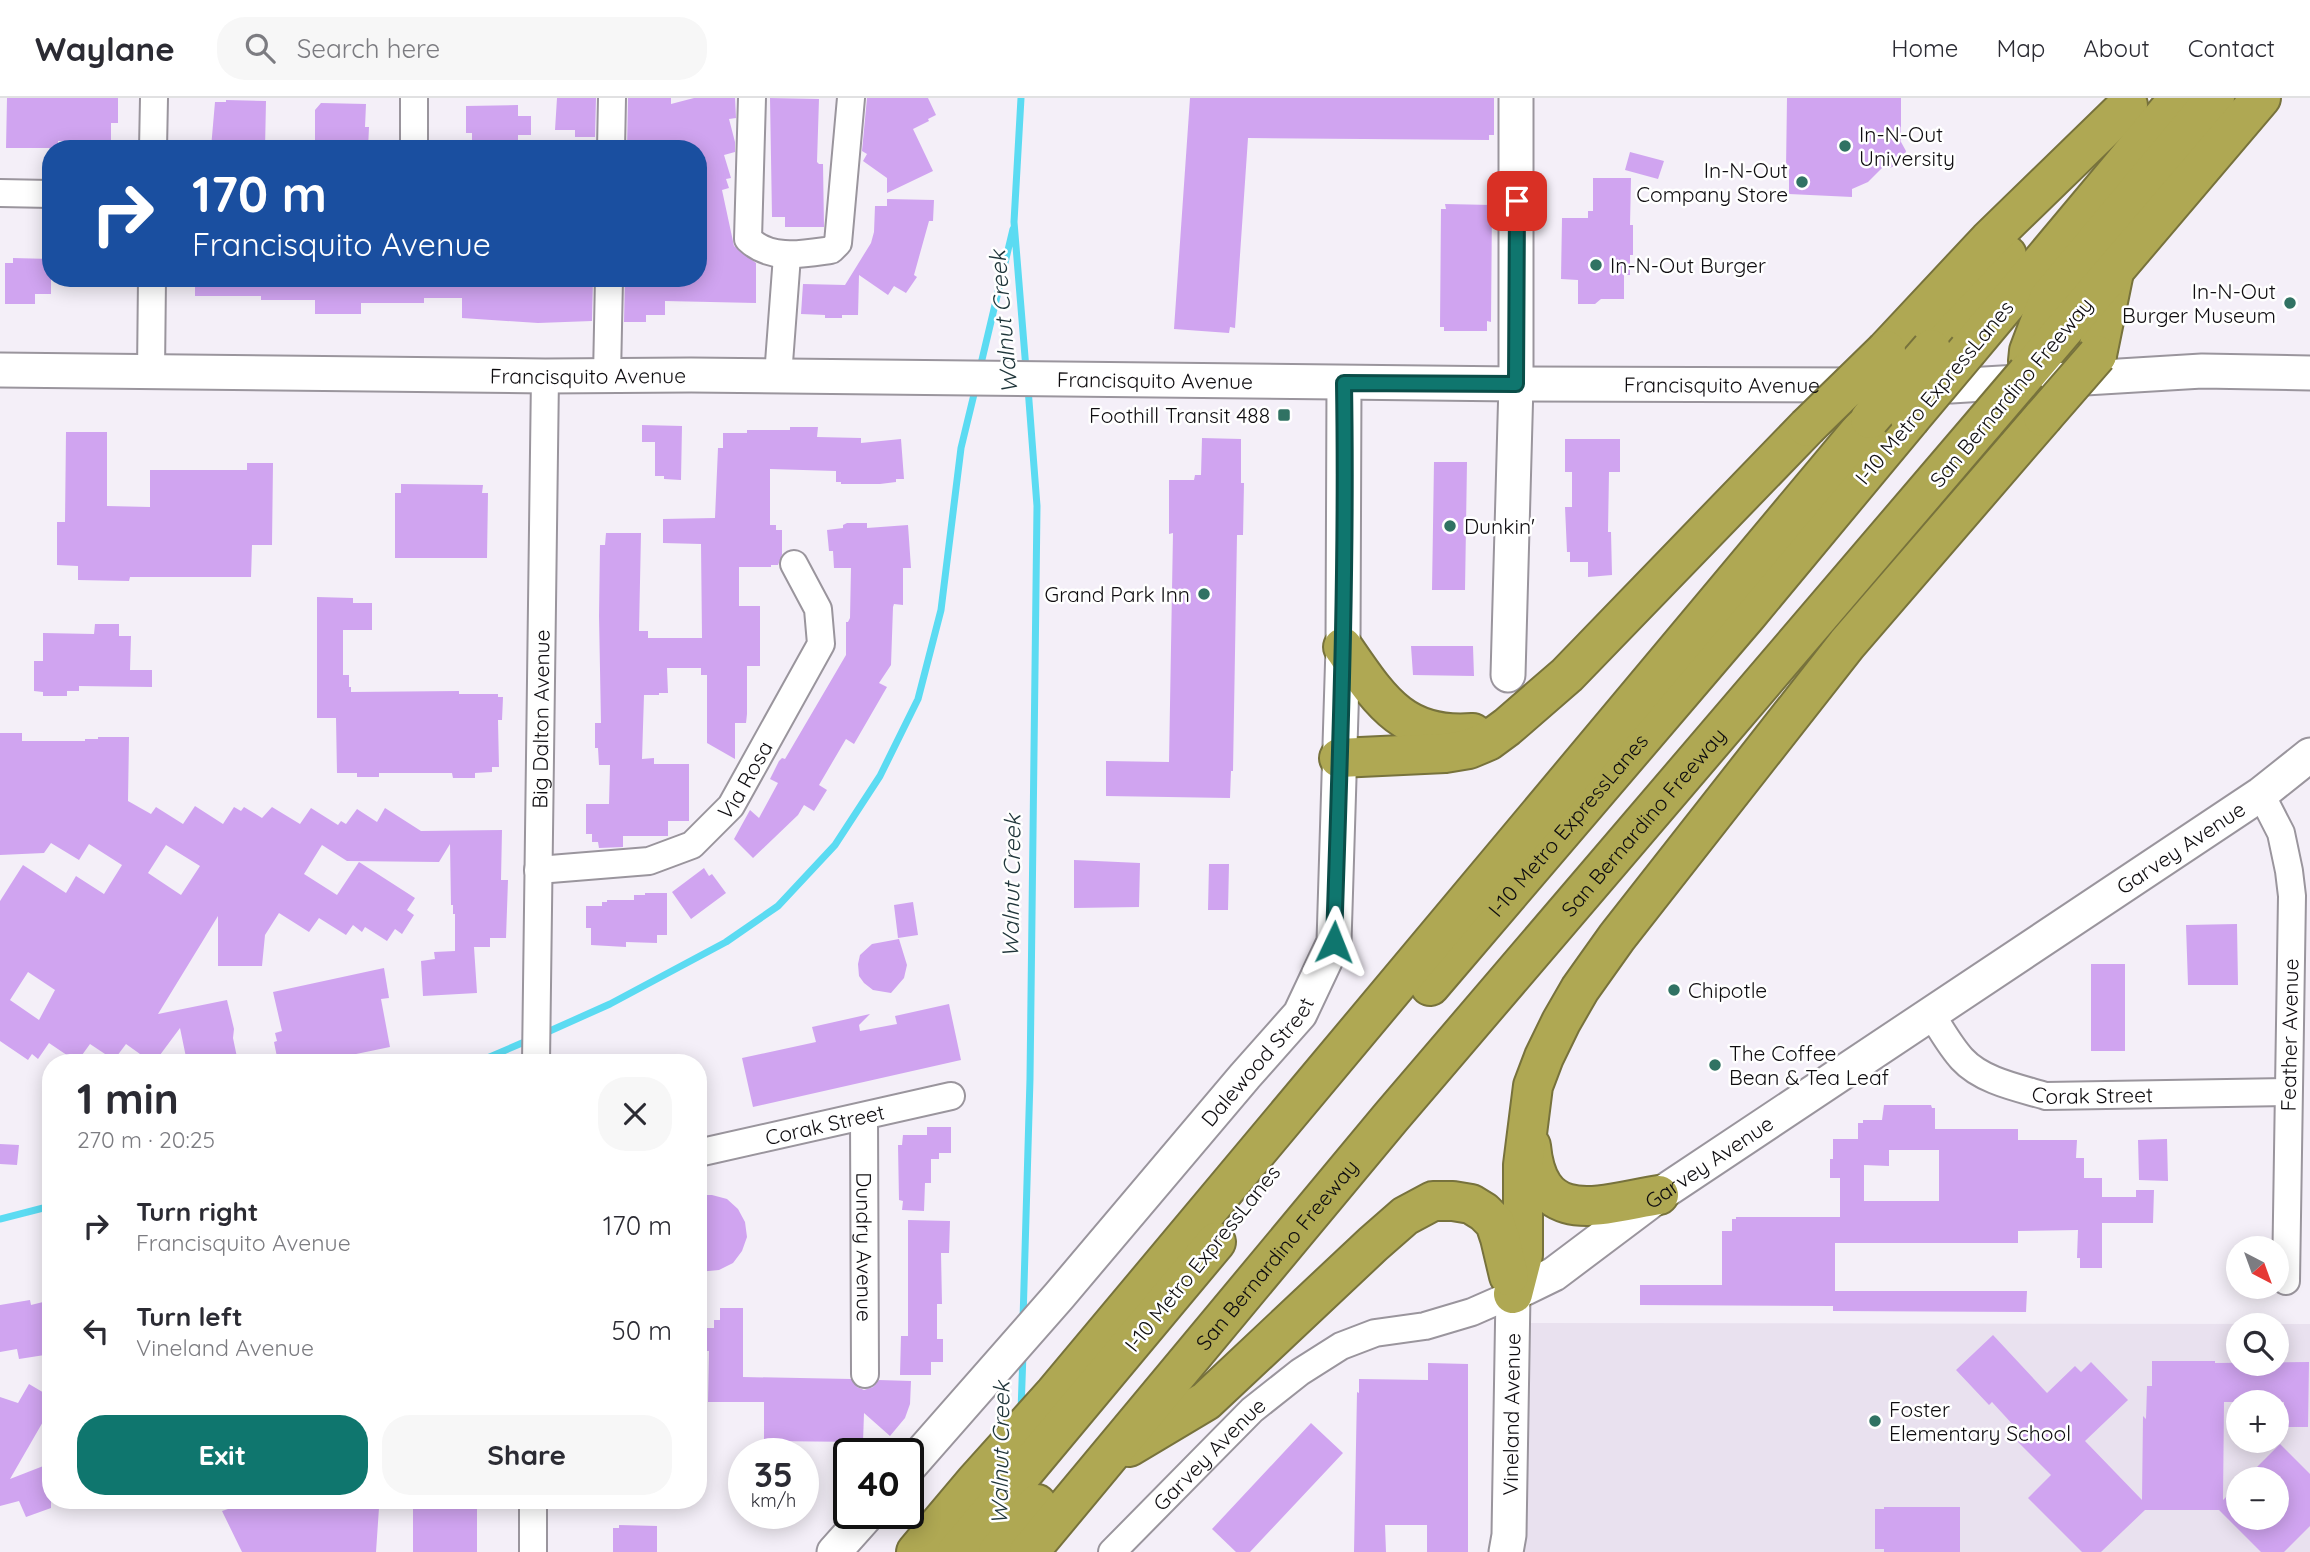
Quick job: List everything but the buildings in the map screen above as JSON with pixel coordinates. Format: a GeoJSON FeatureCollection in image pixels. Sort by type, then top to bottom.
{"type":"FeatureCollection","features":[{"type":"Feature","properties":{"kind":"highway","name":"I-10 Metro ExpressLanes"},"geometry":{"type":"LineString","coordinates":[[977,1545],[1053,1439],[1265,1181],[1748,614],[1910,419],[1949,350],[2179,98]]}},
{"type":"Feature","properties":{"kind":"highway","name":"I-10 Metro ExpressLanes"},"geometry":{"type":"LineString","coordinates":[[2034,359],[2049,298],[2215,98]]}},
{"type":"Feature","properties":{"kind":"highway","name":"San Bernardino Freeway"},"geometry":{"type":"LineString","coordinates":[[1040,1539],[1391,1117],[1986,421],[2034,359],[2261,98]]}},
{"type":"Feature","properties":{"kind":"highway"},"geometry":{"type":"LineString","coordinates":[[916,1552],[1055,1393],[1870,419],[1949,350],[2130,101]]}},
{"type":"Feature","properties":{"kind":"highway"},"geometry":{"type":"LineString","coordinates":[[1339,758],[1445,753],[1469,749],[1488,741],[1534,705],[1886,350],[1989,240],[2130,101]]}},
{"type":"Feature","properties":{"kind":"highway"},"geometry":{"type":"LineString","coordinates":[[1513,1294],[1523,1255],[1523,1165],[1534,1086],[1549,1045],[1580,989],[1847,644],[2097,355],[2114,270]]}},
{"type":"Feature","properties":{"kind":"highway"},"geometry":{"type":"LineString","coordinates":[[1343,647],[1383,702],[1403,719],[1426,729],[1455,734],[1507,727]]}},
{"type":"Feature","properties":{"kind":"highway"},"geometry":{"type":"LineString","coordinates":[[1528,1121],[1536,1171],[1548,1191],[1564,1203],[1590,1208],[1659,1195]]}},
{"type":"Feature","properties":{"kind":"highway"},"geometry":{"type":"LineString","coordinates":[[1106,1461],[1206,1401],[1373,1244],[1405,1216],[1433,1201],[1471,1204],[1495,1223],[1513,1294]]}},
{"type":"Feature","properties":{"kind":"highway","name":"I-10 Metro ExpressLanes"},"geometry":{"type":"LineString","coordinates":[[977,1545],[1051,1487],[1142,1380],[1195,1352]]}},
{"type":"Feature","properties":{"kind":"street"},"geometry":{"type":"LineString","coordinates":[[153,140],[154,98]]}},
{"type":"Feature","properties":{"kind":"street"},"geometry":{"type":"LineString","coordinates":[[414,98],[414,140]]}},
{"type":"Feature","properties":{"kind":"street"},"geometry":{"type":"LineString","coordinates":[[611,140],[612,98]]}},
{"type":"Feature","properties":{"kind":"street"},"geometry":{"type":"LineString","coordinates":[[752,98],[747,239],[761,248],[787,256],[831,250],[838,243],[851,98]]}},
{"type":"Feature","properties":{"kind":"street"},"geometry":{"type":"LineString","coordinates":[[1508,675],[1516,384],[1516,98]]}},
{"type":"Feature","properties":{"kind":"street"},"geometry":{"type":"LineString","coordinates":[[0,193],[42,194]]}},
{"type":"Feature","properties":{"kind":"street"},"geometry":{"type":"LineString","coordinates":[[778,376],[787,256]]}},
{"type":"Feature","properties":{"kind":"street"},"geometry":{"type":"LineString","coordinates":[[151,372],[152,287]]}},
{"type":"Feature","properties":{"kind":"street"},"geometry":{"type":"LineString","coordinates":[[607,376],[609,287]]}},
{"type":"Feature","properties":{"kind":"street","name":"Francisquito Avenue"},"geometry":{"type":"LineString","coordinates":[[0,370],[1951,386],[2202,372],[2310,373]]}},
{"type":"Feature","properties":{"kind":"street","name":"Big Dalton Avenue"},"geometry":{"type":"LineString","coordinates":[[536,1054],[545,376]]}},
{"type":"Feature","properties":{"kind":"street","name":"Dalewood Street"},"geometry":{"type":"LineString","coordinates":[[924,1450],[1300,1014],[1334,942],[1346,510],[1344,383]]}},
{"type":"Feature","properties":{"kind":"street","name":"Via Rosa"},"geometry":{"type":"LineString","coordinates":[[538,870],[649,861],[692,845],[731,806],[821,644],[818,609],[794,564]]}},
{"type":"Feature","properties":{"kind":"street","name":"Garvey Avenue"},"geometry":{"type":"LineString","coordinates":[[1112,1552],[1252,1409],[1300,1372],[1341,1346],[1375,1334],[1425,1326],[1472,1312],[1554,1274],[1659,1195],[2261,794],[2310,755]]}},
{"type":"Feature","properties":{"kind":"street","name":"Feather Avenue"},"geometry":{"type":"LineString","coordinates":[[2261,794],[2281,833],[2292,896],[2286,1236]]}},
{"type":"Feature","properties":{"kind":"street","name":"Corak Street"},"geometry":{"type":"LineString","coordinates":[[1931,1014],[1964,1061],[1980,1072],[2009,1085],[2046,1096],[2287,1092]]}},
{"type":"Feature","properties":{"kind":"street","name":"Corak Street"},"geometry":{"type":"LineString","coordinates":[[707,1151],[951,1096]]}},
{"type":"Feature","properties":{"kind":"street","name":"Dundry Avenue"},"geometry":{"type":"LineString","coordinates":[[864,1117],[865,1374]]}},
{"type":"Feature","properties":{"kind":"street","name":"Vineland Avenue"},"geometry":{"type":"LineString","coordinates":[[1511,1546],[1513,1294]]}},
{"type":"Feature","properties":{"kind":"street"},"geometry":{"type":"LineString","coordinates":[[533,1509],[533,1552]]}},
{"type":"Feature","properties":{"kind":"street"},"geometry":{"type":"LineString","coordinates":[[834,1552],[855,1529]]}},
{"type":"Feature","properties":{"kind":"shaded area","name":"Foster Elementary School"},"geometry":{"type":"Polygon","coordinates":[[[1513,1323],[2226,1324],[2226,1376],[2289,1376],[2289,1324],[2310,1324],[2310,1552],[1506,1552],[1513,1323]]]}},
{"type":"Feature","properties":{"kind":"waterway","name":"Walnut Creek"},"geometry":{"type":"LineString","coordinates":[[1021,98],[1014,222],[1026,369]]}},
{"type":"Feature","properties":{"kind":"waterway","name":"Walnut Creek"},"geometry":{"type":"LineString","coordinates":[[980,368],[1013,229]]}},
{"type":"Feature","properties":{"kind":"waterway","name":"Walnut Creek"},"geometry":{"type":"LineString","coordinates":[[543,1034],[610,1004],[726,942],[778,906],[835,845],[880,776],[918,699],[941,610],[961,448],[976,386]]}},
{"type":"Feature","properties":{"kind":"waterway","name":"Walnut Creek"},"geometry":{"type":"LineString","coordinates":[[1023,1320],[1030,1079],[1037,506],[1028,388]]}},
{"type":"Feature","properties":{"kind":"waterway","name":"Walnut Creek"},"geometry":{"type":"LineString","coordinates":[[497,1054],[529,1040]]}},
{"type":"Feature","properties":{"kind":"waterway","name":"Walnut Creek"},"geometry":{"type":"LineString","coordinates":[[0,1219],[42,1208]]}},
{"type":"Feature","properties":{"kind":"waterway","name":"Walnut Creek"},"geometry":{"type":"LineString","coordinates":[[1021,1411],[1023,1353]]}},
{"type":"Feature","properties":{"kind":"place","name":"In-N-Out University"},"geometry":{"type":"Point","coordinates":[1845,146]}},
{"type":"Feature","properties":{"kind":"place","name":"In-N-Out Company Store"},"geometry":{"type":"Point","coordinates":[1802,182]}},
{"type":"Feature","properties":{"kind":"place","name":"In-N-Out Burger"},"geometry":{"type":"Point","coordinates":[1596,265]}},
{"type":"Feature","properties":{"kind":"place","name":"In-N-Out Burger Museum"},"geometry":{"type":"Point","coordinates":[2290,303]}},
{"type":"Feature","properties":{"kind":"place","name":"Foothill Transit 488"},"geometry":{"type":"Point","coordinates":[1284,415]}},
{"type":"Feature","properties":{"kind":"place","name":"Dunkin'"},"geometry":{"type":"Point","coordinates":[1450,526]}},
{"type":"Feature","properties":{"kind":"place","name":"Grand Park Inn"},"geometry":{"type":"Point","coordinates":[1204,594]}},
{"type":"Feature","properties":{"kind":"place","name":"Chipotle"},"geometry":{"type":"Point","coordinates":[1674,990]}},
{"type":"Feature","properties":{"kind":"place","name":"The Coffee Bean & Tea Leaf"},"geometry":{"type":"Point","coordinates":[1715,1065]}},
{"type":"Feature","properties":{"kind":"place","name":"Foster Elementary School"},"geometry":{"type":"Point","coordinates":[1875,1421]}},
{"type":"Feature","properties":{"kind":"route"},"geometry":{"type":"LineString","coordinates":[[1334,942],[1346,510],[1344,383],[1516,384],[1517,201]]}}]}
